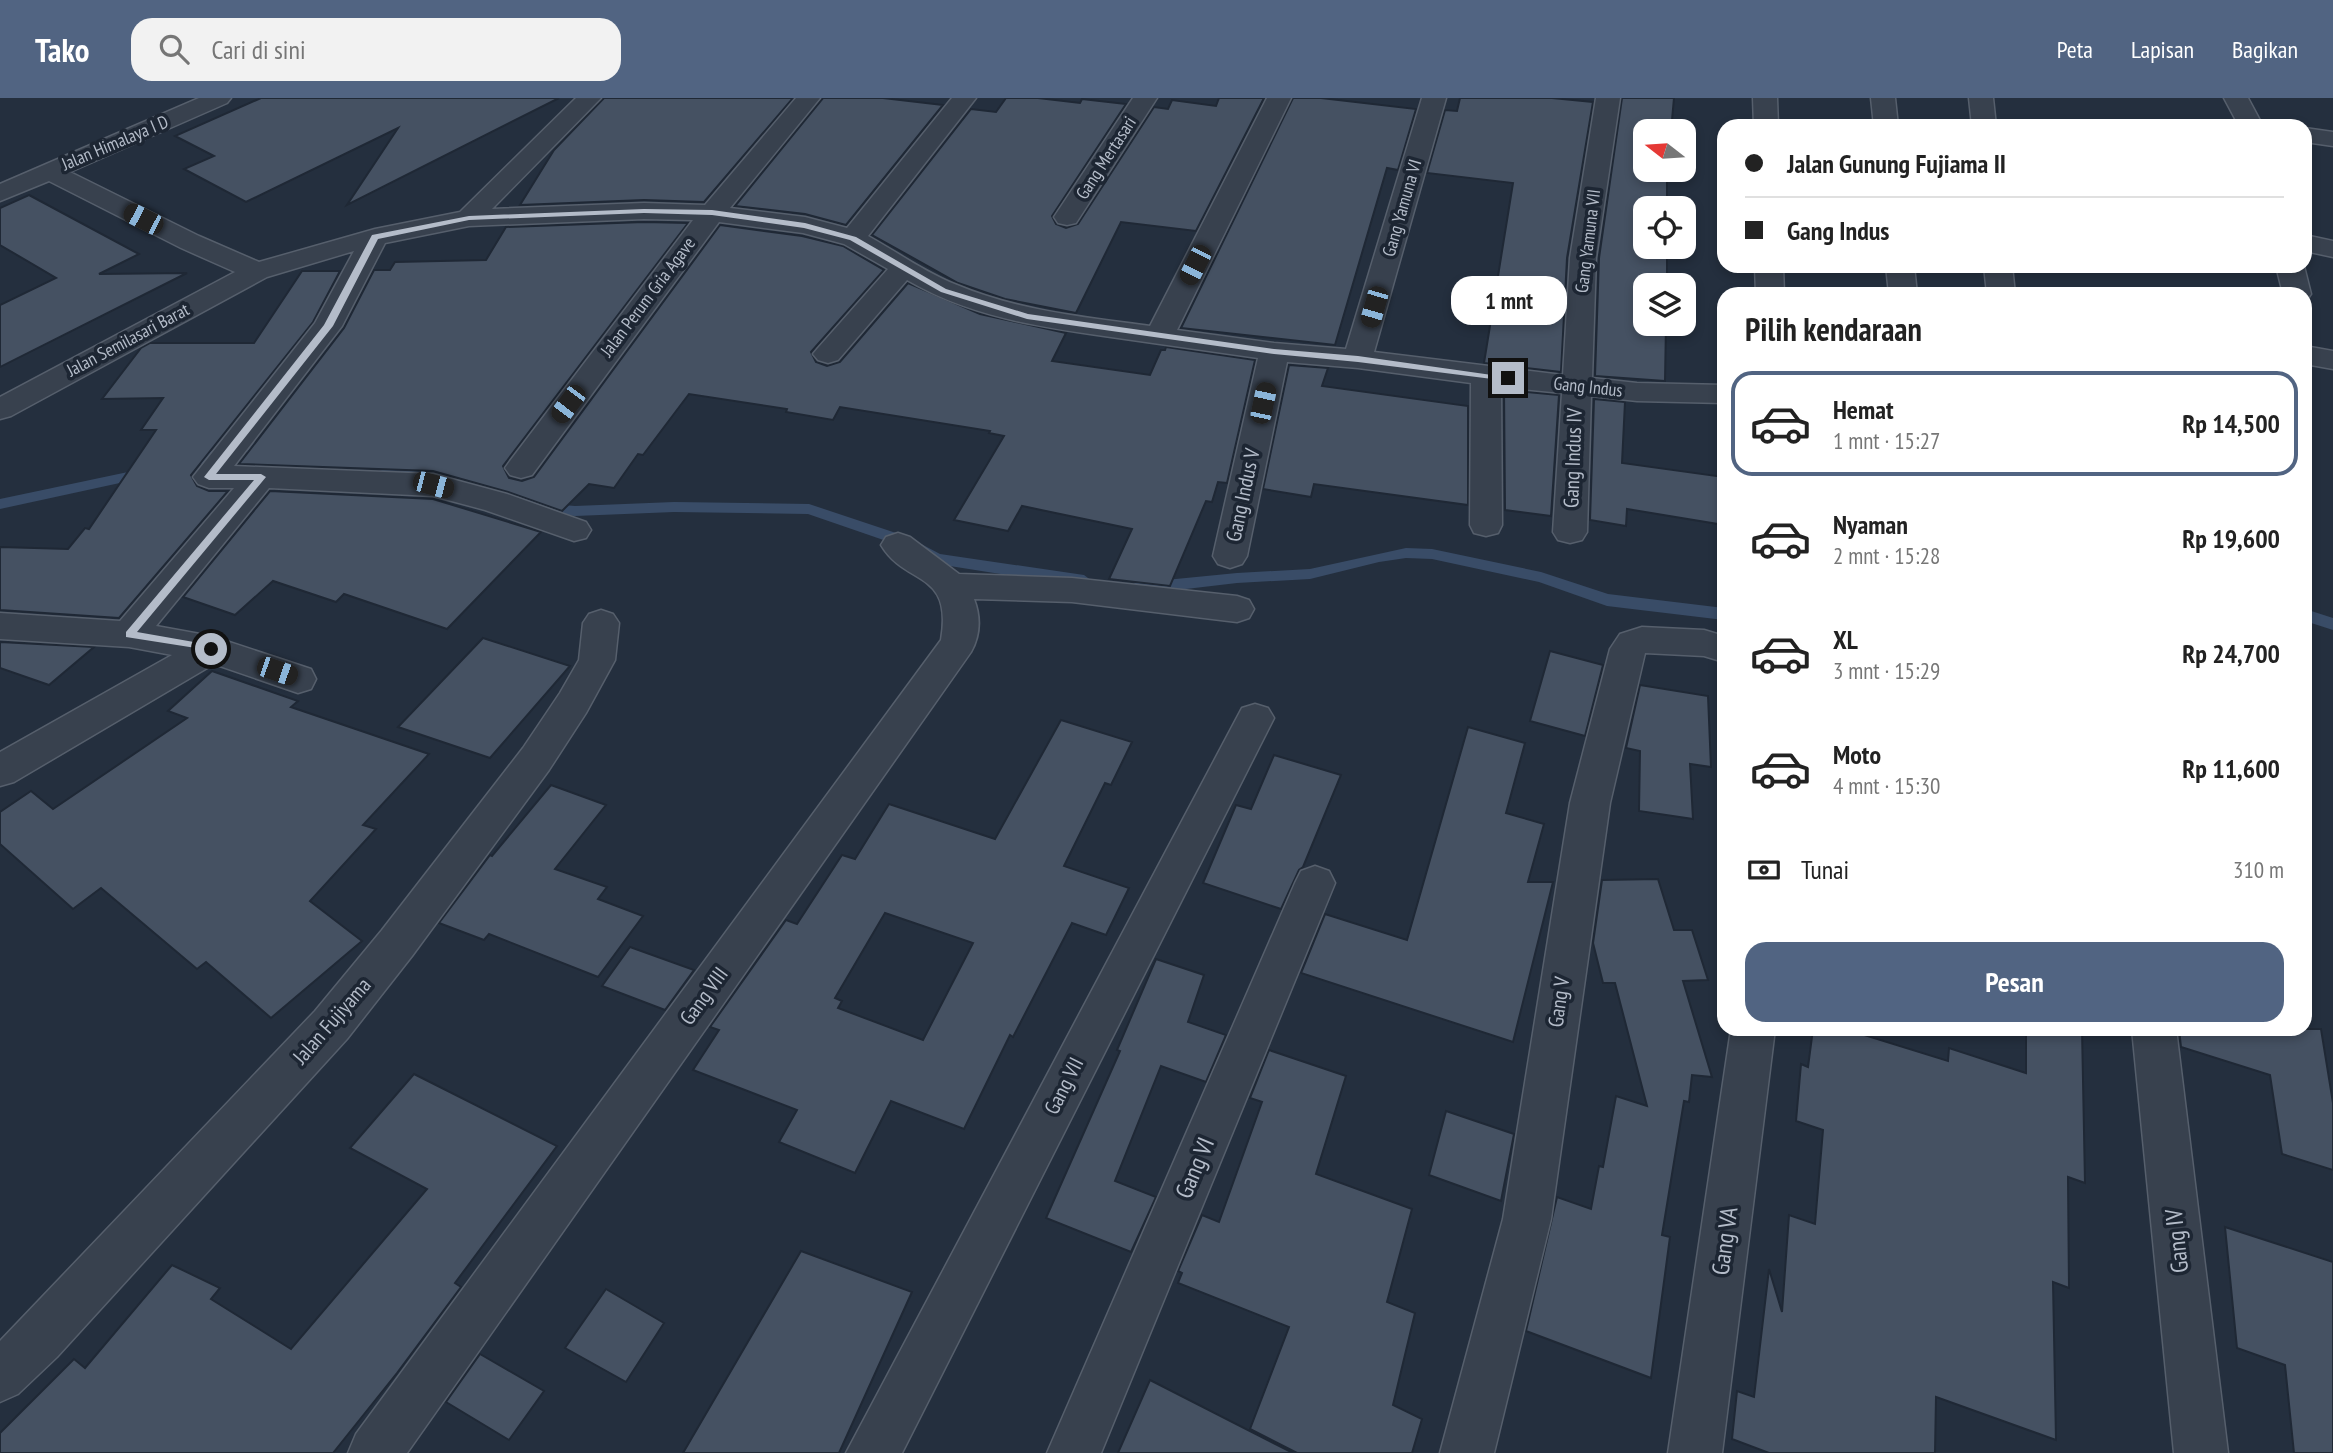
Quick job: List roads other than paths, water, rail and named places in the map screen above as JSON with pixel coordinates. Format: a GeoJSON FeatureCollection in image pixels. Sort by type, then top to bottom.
{"type":"FeatureCollection","features":[{"type":"Feature","properties":{"kind":"street","name":"Jalan Himalaya I D"},"geometry":{"type":"LineString","coordinates":[[0,193],[219,98]]}},
{"type":"Feature","properties":{"kind":"street"},"geometry":{"type":"LineString","coordinates":[[469,218],[589,98]]}},
{"type":"Feature","properties":{"kind":"street","name":"Jalan Perum Gria Agave"},"geometry":{"type":"LineString","coordinates":[[521,468],[712,213],[808,98]]}},
{"type":"Feature","properties":{"kind":"street"},"geometry":{"type":"LineString","coordinates":[[853,238],[964,98]]}},
{"type":"Feature","properties":{"kind":"street","name":"Gang Mertasari"},"geometry":{"type":"LineString","coordinates":[[1067,217],[1145,98]]}},
{"type":"Feature","properties":{"kind":"street"},"geometry":{"type":"LineString","coordinates":[[1158,337],[1279,98]]}},
{"type":"Feature","properties":{"kind":"street","name":"Gang Yamuna VI"},"geometry":{"type":"LineString","coordinates":[[1358,359],[1434,98]]}},
{"type":"Feature","properties":{"kind":"street","name":"Gang Yamuna VII"},"geometry":{"type":"LineString","coordinates":[[1576,385],[1583,258],[1608,98]]}},
{"type":"Feature","properties":{"kind":"street"},"geometry":{"type":"LineString","coordinates":[[1765,98],[1766,119]]}},
{"type":"Feature","properties":{"kind":"street"},"geometry":{"type":"LineString","coordinates":[[1883,98],[1885,119]]}},
{"type":"Feature","properties":{"kind":"street"},"geometry":{"type":"LineString","coordinates":[[1982,98],[1984,119]]}},
{"type":"Feature","properties":{"kind":"street"},"geometry":{"type":"LineString","coordinates":[[2236,98],[2247,119]]}},
{"type":"Feature","properties":{"kind":"street"},"geometry":{"type":"LineString","coordinates":[[2312,136],[2333,139]]}},
{"type":"Feature","properties":{"kind":"street"},"geometry":{"type":"LineString","coordinates":[[49,172],[190,242],[257,271]]}},
{"type":"Feature","properties":{"kind":"street","name":"Gang Indus"},"geometry":{"type":"LineString","coordinates":[[469,218],[644,211],[712,213],[805,225],[853,238],[944,290],[1027,317],[1274,352],[1358,359],[1486,376],[1637,392],[1717,394]]}},
{"type":"Feature","properties":{"kind":"street","name":"Jalan Semilasari Barat"},"geometry":{"type":"LineString","coordinates":[[0,409],[257,271],[375,237],[469,218]]}},
{"type":"Feature","properties":{"kind":"street"},"geometry":{"type":"LineString","coordinates":[[375,237],[328,326],[209,477],[433,485],[496,502],[574,530]]}},
{"type":"Feature","properties":{"kind":"street"},"geometry":{"type":"LineString","coordinates":[[2312,244],[2333,249]]}},
{"type":"Feature","properties":{"kind":"street"},"geometry":{"type":"LineString","coordinates":[[828,354],[904,267]]}},
{"type":"Feature","properties":{"kind":"street","name":"Gang Indus V"},"geometry":{"type":"LineString","coordinates":[[1230,556],[1274,352]]}},
{"type":"Feature","properties":{"kind":"street"},"geometry":{"type":"LineString","coordinates":[[1486,376],[1486,525]]}},
{"type":"Feature","properties":{"kind":"street","name":"Gang Indus IV"},"geometry":{"type":"LineString","coordinates":[[1570,531],[1576,385]]}},
{"type":"Feature","properties":{"kind":"street"},"geometry":{"type":"LineString","coordinates":[[129,634],[261,477]]}},
{"type":"Feature","properties":{"kind":"street"},"geometry":{"type":"LineString","coordinates":[[898,545],[953,586],[1072,590],[1237,609]]}},
{"type":"Feature","properties":{"kind":"street","name":"Gang VIII"},"geometry":{"type":"LineString","coordinates":[[375,1453],[958,643],[963,623],[962,608],[953,586]]}},
{"type":"Feature","properties":{"kind":"street","name":"Jalan Fujiyama"},"geometry":{"type":"LineString","coordinates":[[0,1376],[39,1339],[331,1025],[397,943],[536,759],[573,704],[597,660],[601,623]]}},
{"type":"Feature","properties":{"kind":"street"},"geometry":{"type":"LineString","coordinates":[[0,626],[129,634],[211,649],[298,679]]}},
{"type":"Feature","properties":{"kind":"street","name":"Gang V"},"geometry":{"type":"LineString","coordinates":[[1467,1453],[1527,1219],[1590,803],[1624,662],[1633,643],[1642,640],[1704,643],[1717,647]]}},
{"type":"Feature","properties":{"kind":"street"},"geometry":{"type":"LineString","coordinates":[[0,771],[211,649]]}},
{"type":"Feature","properties":{"kind":"street","name":"Gang VII"},"geometry":{"type":"LineString","coordinates":[[873,1453],[1255,718]]}},
{"type":"Feature","properties":{"kind":"street","name":"Gang VI"},"geometry":{"type":"LineString","coordinates":[[1074,1453],[1315,883]]}},
{"type":"Feature","properties":{"kind":"street","name":"Gang VA"},"geometry":{"type":"LineString","coordinates":[[1695,1453],[1752,1036]]}},
{"type":"Feature","properties":{"kind":"street","name":"Gang IV"},"geometry":{"type":"LineString","coordinates":[[2155,1036],[2201,1453]]}},
{"type":"Feature","properties":{"kind":"waterway"},"geometry":{"type":"LineString","coordinates":[[181,465],[240,448],[276,447]]}},
{"type":"Feature","properties":{"kind":"waterway"},"geometry":{"type":"LineString","coordinates":[[376,465],[434,479]]}},
{"type":"Feature","properties":{"kind":"waterway"},"geometry":{"type":"LineString","coordinates":[[0,504],[147,473]]}},
{"type":"Feature","properties":{"kind":"waterway"},"geometry":{"type":"LineString","coordinates":[[519,500],[552,509],[575,511],[674,507],[809,509],[903,541],[937,559],[1084,581]]}},
{"type":"Feature","properties":{"kind":"waterway"},"geometry":{"type":"LineString","coordinates":[[1135,589],[1237,578],[1310,574],[1379,557],[1406,553],[1432,554],[1541,577],[1607,600],[1717,613]]}},
{"type":"Feature","properties":{"kind":"waterway"},"geometry":{"type":"LineString","coordinates":[[2312,617],[2333,624]]}}]}
